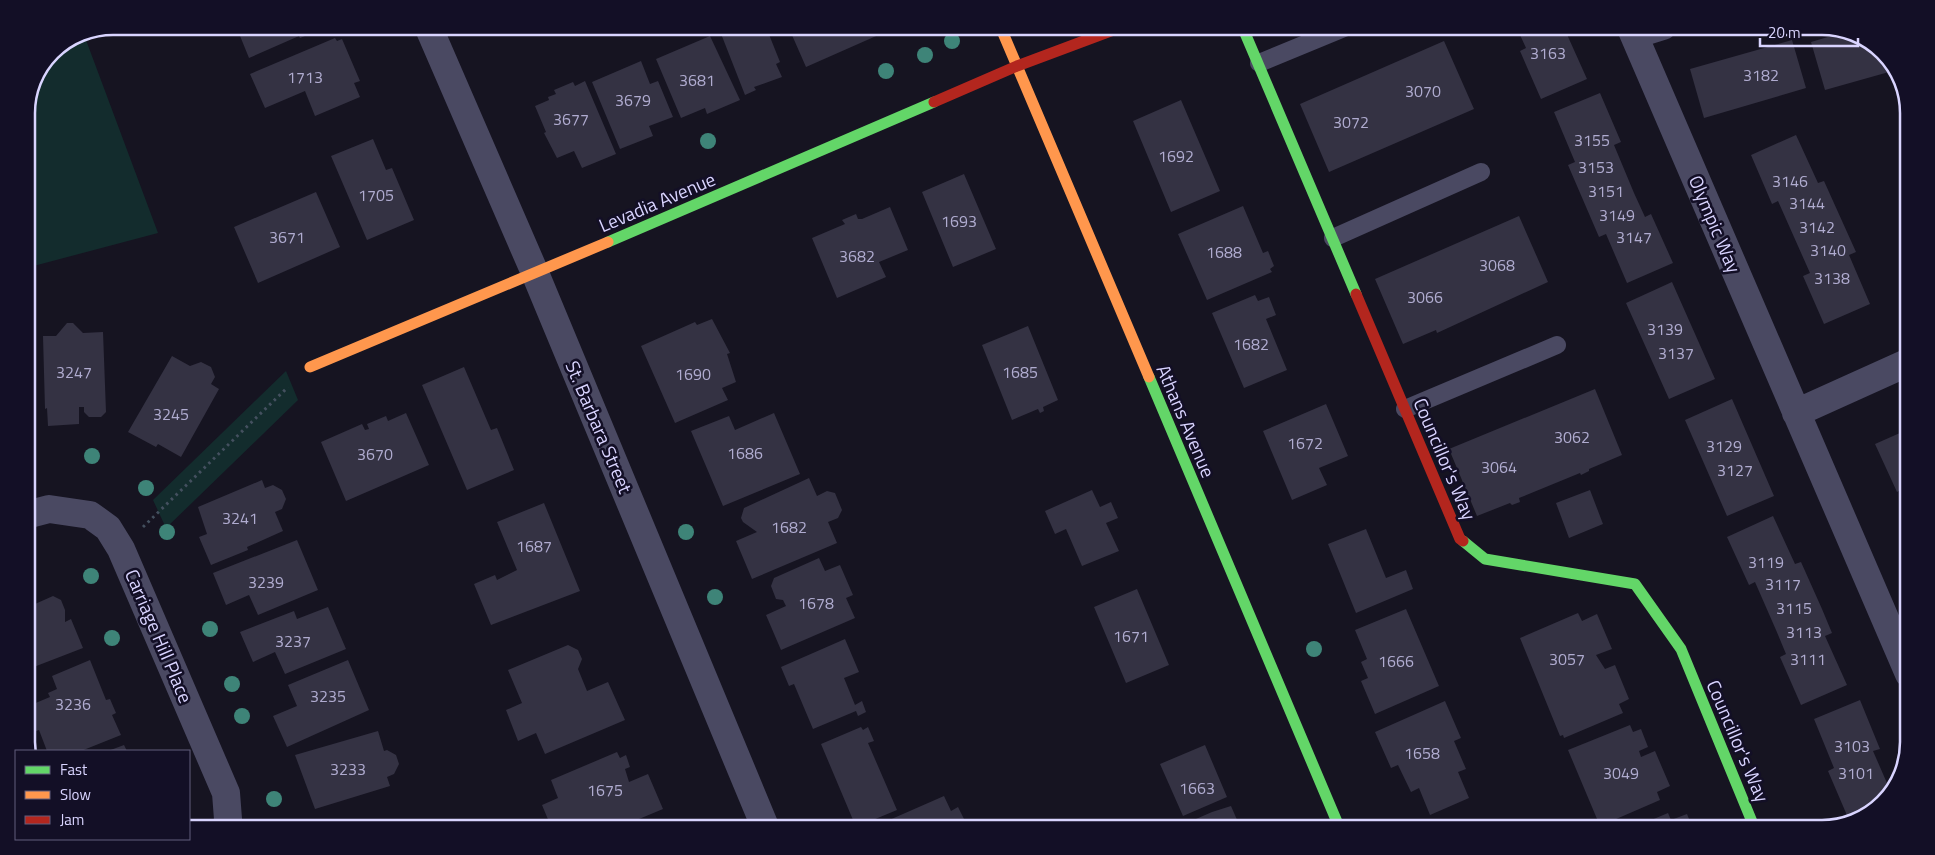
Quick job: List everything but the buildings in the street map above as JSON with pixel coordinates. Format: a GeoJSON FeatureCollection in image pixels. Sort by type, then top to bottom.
{"type":"FeatureCollection","features":[{"type":"Feature","properties":{"kind":"street","name":"St. Barbara Street"},"geometry":{"type":"LineString","coordinates":[[432,35],[535,273],[762,820]]}},
{"type":"Feature","properties":{"kind":"street","name":"Athans Avenue"},"geometry":{"type":"LineString","coordinates":[[1004,35],[1336,820]]}},
{"type":"Feature","properties":{"kind":"street"},"geometry":{"type":"LineString","coordinates":[[1017,66],[1100,35]]}},
{"type":"Feature","properties":{"kind":"street","name":"Councillor's Way"},"geometry":{"type":"LineString","coordinates":[[1246,35],[1460,539],[1486,559],[1636,584],[1681,649],[1751,820]]}},
{"type":"Feature","properties":{"kind":"street","name":"Olympic Way"},"geometry":{"type":"LineString","coordinates":[[1634,35],[1900,653]]}},
{"type":"Feature","properties":{"kind":"street","name":"Levadia Avenue"},"geometry":{"type":"LineString","coordinates":[[310,367],[535,273],[1017,66]]}},
{"type":"Feature","properties":{"kind":"street"},"geometry":{"type":"LineString","coordinates":[[1796,413],[1900,366]]}},
{"type":"Feature","properties":{"kind":"street","name":"Carriage Hill Place"},"geometry":{"type":"LineString","coordinates":[[35,513],[49,509],[90,515],[108,528],[121,549],[226,793],[228,820]]}},
{"type":"Feature","properties":{"kind":"lane"},"geometry":{"type":"LineString","coordinates":[[1259,63],[1327,35]]}},
{"type":"Feature","properties":{"kind":"lane"},"geometry":{"type":"LineString","coordinates":[[1333,238],[1481,172]]}},
{"type":"Feature","properties":{"kind":"lane"},"geometry":{"type":"LineString","coordinates":[[1405,409],[1557,345]]}},
{"type":"Feature","properties":{"kind":"path"},"geometry":{"type":"LineString","coordinates":[[121,549],[310,367]]}},
{"type":"Feature","properties":{"kind":"green space"},"geometry":{"type":"Polygon","coordinates":[[[86,40],[158,233],[35,266],[35,108],[38,93],[43,79],[51,66],[62,54],[86,40]]]}},
{"type":"Feature","properties":{"kind":"green space"},"geometry":{"type":"Polygon","coordinates":[[[286,371],[298,400],[166,528],[153,500],[286,371]]]}},
{"type":"Feature","properties":{"kind":"traffic: fast"},"geometry":{"type":"LineString","coordinates":[[1246,35],[1356,294]]}},
{"type":"Feature","properties":{"kind":"traffic: fast"},"geometry":{"type":"LineString","coordinates":[[608,242],[934,102]]}},
{"type":"Feature","properties":{"kind":"traffic: fast"},"geometry":{"type":"LineString","coordinates":[[1149,377],[1336,820]]}},
{"type":"Feature","properties":{"kind":"traffic: fast"},"geometry":{"type":"LineString","coordinates":[[1463,541],[1485,559],[1635,584],[1681,649],[1751,820]]}},
{"type":"Feature","properties":{"kind":"traffic: slow"},"geometry":{"type":"LineString","coordinates":[[1004,35],[1149,377]]}},
{"type":"Feature","properties":{"kind":"traffic: slow"},"geometry":{"type":"LineString","coordinates":[[310,367],[608,242]]}},
{"type":"Feature","properties":{"kind":"traffic: jam"},"geometry":{"type":"LineString","coordinates":[[934,102],[1017,66],[1100,35]]}},
{"type":"Feature","properties":{"kind":"traffic: jam"},"geometry":{"type":"LineString","coordinates":[[1356,294],[1460,539],[1463,541]]}}]}
